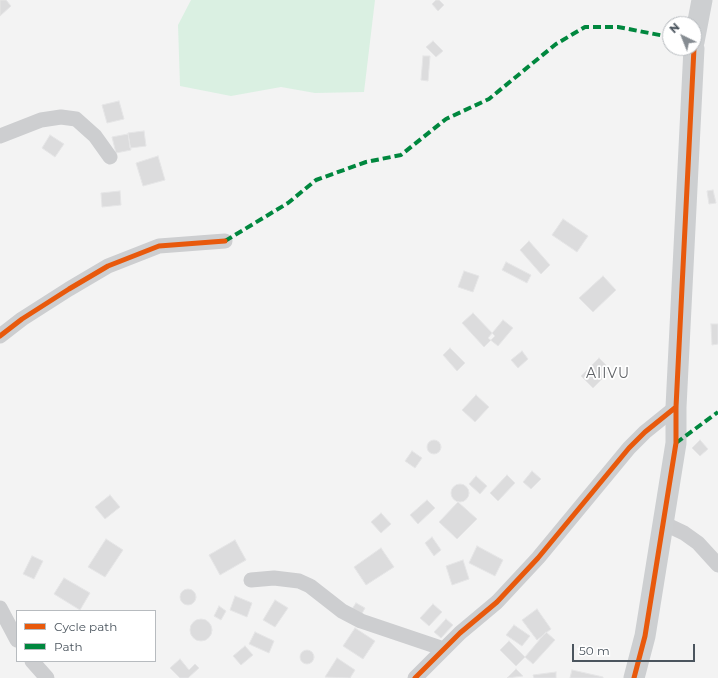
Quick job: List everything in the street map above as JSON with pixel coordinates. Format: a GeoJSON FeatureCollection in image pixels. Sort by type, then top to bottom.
{"type":"FeatureCollection","features":[{"type":"Feature","properties":{"kind":"street"},"geometry":{"type":"LineString","coordinates":[[699,16],[702,0]]}},
{"type":"Feature","properties":{"kind":"street"},"geometry":{"type":"LineString","coordinates":[[634,678],[645,636],[676,443],[676,407],[694,56]]}},
{"type":"Feature","properties":{"kind":"street"},"geometry":{"type":"LineString","coordinates":[[0,136],[41,120],[61,117],[76,119],[95,136],[110,157]]}},
{"type":"Feature","properties":{"kind":"street"},"geometry":{"type":"LineString","coordinates":[[0,336],[22,319],[108,266],[159,246],[225,241]]}},
{"type":"Feature","properties":{"kind":"street"},"geometry":{"type":"LineString","coordinates":[[415,678],[444,649],[497,602],[538,558],[629,448],[645,432],[676,407]]}},
{"type":"Feature","properties":{"kind":"street"},"geometry":{"type":"LineString","coordinates":[[663,523],[684,533],[698,543],[718,565]]}},
{"type":"Feature","properties":{"kind":"street"},"geometry":{"type":"LineString","coordinates":[[251,580],[274,578],[298,581],[310,586],[342,611],[361,621],[444,649]]}},
{"type":"Feature","properties":{"kind":"street"},"geometry":{"type":"LineString","coordinates":[[0,608],[16,638]]}},
{"type":"Feature","properties":{"kind":"street"},"geometry":{"type":"LineString","coordinates":[[33,662],[47,678]]}},
{"type":"Feature","properties":{"kind":"green space"},"geometry":{"type":"Polygon","coordinates":[[[191,0],[375,0],[364,92],[315,93],[281,87],[231,96],[180,86],[178,25],[191,0]]]}},
{"type":"Feature","properties":{"kind":"building"},"geometry":{"type":"Polygon","coordinates":[[[0,0],[6,0],[11,6],[0,16],[0,0]]]}},
{"type":"Feature","properties":{"kind":"building"},"geometry":{"type":"Polygon","coordinates":[[[436,0],[439,0],[444,5],[438,11],[432,4],[436,0]]]}},
{"type":"Feature","properties":{"kind":"building"},"geometry":{"type":"Polygon","coordinates":[[[433,41],[443,51],[436,57],[426,47],[433,41]]]}},
{"type":"Feature","properties":{"kind":"building"},"geometry":{"type":"Polygon","coordinates":[[[423,56],[430,56],[428,81],[421,80],[423,56]]]}},
{"type":"Feature","properties":{"kind":"building"},"geometry":{"type":"Polygon","coordinates":[[[119,101],[124,119],[107,123],[102,105],[119,101]]]}},
{"type":"Feature","properties":{"kind":"building"},"geometry":{"type":"Polygon","coordinates":[[[144,131],[146,146],[130,148],[128,133],[144,131]]]}},
{"type":"Feature","properties":{"kind":"building"},"geometry":{"type":"Polygon","coordinates":[[[128,134],[131,150],[116,153],[112,137],[128,134]]]}},
{"type":"Feature","properties":{"kind":"building"},"geometry":{"type":"Polygon","coordinates":[[[50,135],[64,144],[55,157],[42,148],[50,135]]]}},
{"type":"Feature","properties":{"kind":"building"},"geometry":{"type":"Polygon","coordinates":[[[158,156],[165,180],[143,186],[136,163],[158,156]]]}},
{"type":"Feature","properties":{"kind":"building"},"geometry":{"type":"Polygon","coordinates":[[[713,190],[716,203],[709,204],[707,191],[713,190]]]}},
{"type":"Feature","properties":{"kind":"building"},"geometry":{"type":"Polygon","coordinates":[[[120,191],[121,205],[102,207],[101,193],[120,191]]]}},
{"type":"Feature","properties":{"kind":"building"},"geometry":{"type":"Polygon","coordinates":[[[563,219],[588,236],[577,252],[552,235],[563,219]]]}},
{"type":"Feature","properties":{"kind":"building"},"geometry":{"type":"Polygon","coordinates":[[[529,241],[550,265],[541,274],[520,250],[529,241]]]}},
{"type":"Feature","properties":{"kind":"building"},"geometry":{"type":"Polygon","coordinates":[[[506,262],[531,275],[527,283],[502,270],[506,262]]]}},
{"type":"Feature","properties":{"kind":"building"},"geometry":{"type":"Polygon","coordinates":[[[464,271],[479,276],[473,292],[458,287],[464,271]]]}},
{"type":"Feature","properties":{"kind":"building"},"geometry":{"type":"Polygon","coordinates":[[[603,276],[616,290],[593,312],[579,298],[603,276]]]}},
{"type":"Feature","properties":{"kind":"building"},"geometry":{"type":"Polygon","coordinates":[[[473,313],[495,336],[484,347],[462,323],[473,313]]]}},
{"type":"Feature","properties":{"kind":"building"},"geometry":{"type":"Polygon","coordinates":[[[503,320],[513,328],[498,346],[488,338],[503,320]]]}},
{"type":"Feature","properties":{"kind":"building"},"geometry":{"type":"Polygon","coordinates":[[[711,324],[718,324],[718,344],[712,345],[711,324]]]}},
{"type":"Feature","properties":{"kind":"building"},"geometry":{"type":"Polygon","coordinates":[[[450,348],[465,363],[457,371],[443,355],[450,348]]]}},
{"type":"Feature","properties":{"kind":"building"},"geometry":{"type":"Polygon","coordinates":[[[522,351],[528,359],[518,368],[511,360],[522,351]]]}},
{"type":"Feature","properties":{"kind":"building"},"geometry":{"type":"Polygon","coordinates":[[[599,358],[611,370],[593,388],[581,376],[599,358]]]}},
{"type":"Feature","properties":{"kind":"building"},"geometry":{"type":"Polygon","coordinates":[[[476,395],[489,407],[475,422],[462,410],[476,395]]]}},
{"type":"Feature","properties":{"kind":"building"},"geometry":{"type":"Polygon","coordinates":[[[431,440],[437,440],[441,444],[441,450],[437,454],[431,454],[427,450],[427,444],[431,440]]]}},
{"type":"Feature","properties":{"kind":"building"},"geometry":{"type":"Polygon","coordinates":[[[700,440],[708,449],[700,456],[692,448],[700,440]]]}},
{"type":"Feature","properties":{"kind":"building"},"geometry":{"type":"Polygon","coordinates":[[[412,451],[422,458],[415,468],[405,461],[412,451]]]}},
{"type":"Feature","properties":{"kind":"building"},"geometry":{"type":"Polygon","coordinates":[[[532,471],[541,479],[531,489],[523,482],[532,471]]]}},
{"type":"Feature","properties":{"kind":"building"},"geometry":{"type":"Polygon","coordinates":[[[507,475],[515,483],[498,501],[490,493],[507,475]]]}},
{"type":"Feature","properties":{"kind":"building"},"geometry":{"type":"Polygon","coordinates":[[[476,476],[487,486],[480,494],[469,484],[476,476]]]}},
{"type":"Feature","properties":{"kind":"building"},"geometry":{"type":"Polygon","coordinates":[[[460,484],[466,487],[469,493],[466,499],[460,502],[454,499],[451,493],[454,487],[460,484]]]}},
{"type":"Feature","properties":{"kind":"building"},"geometry":{"type":"Polygon","coordinates":[[[110,495],[120,507],[105,519],[95,507],[110,495]]]}},
{"type":"Feature","properties":{"kind":"building"},"geometry":{"type":"Polygon","coordinates":[[[427,500],[435,508],[418,524],[410,515],[427,500]]]}},
{"type":"Feature","properties":{"kind":"building"},"geometry":{"type":"Polygon","coordinates":[[[458,502],[477,519],[457,539],[439,522],[458,502]]]}},
{"type":"Feature","properties":{"kind":"building"},"geometry":{"type":"Polygon","coordinates":[[[381,513],[391,524],[381,533],[371,522],[381,513]]]}},
{"type":"Feature","properties":{"kind":"building"},"geometry":{"type":"Polygon","coordinates":[[[432,537],[441,550],[434,556],[425,543],[432,537]]]}},
{"type":"Feature","properties":{"kind":"building"},"geometry":{"type":"Polygon","coordinates":[[[106,539],[123,550],[105,577],[88,567],[106,539]]]}},
{"type":"Feature","properties":{"kind":"building"},"geometry":{"type":"Polygon","coordinates":[[[235,540],[246,560],[220,575],[209,555],[235,540]]]}},
{"type":"Feature","properties":{"kind":"building"},"geometry":{"type":"Polygon","coordinates":[[[477,546],[503,560],[495,576],[469,563],[477,546]]]}},
{"type":"Feature","properties":{"kind":"building"},"geometry":{"type":"Polygon","coordinates":[[[381,548],[394,567],[366,585],[354,567],[381,548]]]}},
{"type":"Feature","properties":{"kind":"building"},"geometry":{"type":"Polygon","coordinates":[[[32,556],[43,561],[34,579],[23,574],[32,556]]]}},
{"type":"Feature","properties":{"kind":"building"},"geometry":{"type":"Polygon","coordinates":[[[463,560],[469,579],[452,585],[446,566],[463,560]]]}},
{"type":"Feature","properties":{"kind":"building"},"geometry":{"type":"Polygon","coordinates":[[[64,578],[90,593],[80,610],[54,594],[64,578]]]}},
{"type":"Feature","properties":{"kind":"building"},"geometry":{"type":"Polygon","coordinates":[[[188,589],[194,591],[196,597],[194,603],[188,605],[182,603],[180,597],[182,591],[188,589]]]}},
{"type":"Feature","properties":{"kind":"building"},"geometry":{"type":"Polygon","coordinates":[[[235,596],[252,603],[247,617],[230,610],[235,596]]]}},
{"type":"Feature","properties":{"kind":"building"},"geometry":{"type":"Polygon","coordinates":[[[275,600],[288,608],[275,627],[263,620],[275,600]]]}},
{"type":"Feature","properties":{"kind":"building"},"geometry":{"type":"Polygon","coordinates":[[[356,603],[365,608],[360,617],[350,612],[356,603]]]}},
{"type":"Feature","properties":{"kind":"building"},"geometry":{"type":"Polygon","coordinates":[[[433,604],[442,612],[429,626],[420,618],[433,604]]]}},
{"type":"Feature","properties":{"kind":"building"},"geometry":{"type":"Polygon","coordinates":[[[219,606],[226,611],[221,620],[214,616],[219,606]]]}},
{"type":"Feature","properties":{"kind":"building"},"geometry":{"type":"Polygon","coordinates":[[[537,609],[551,629],[537,640],[522,620],[537,609]]]}},
{"type":"Feature","properties":{"kind":"building"},"geometry":{"type":"Polygon","coordinates":[[[197,619],[205,619],[212,626],[212,634],[205,641],[197,641],[190,634],[190,626],[197,619]]]}},
{"type":"Feature","properties":{"kind":"building"},"geometry":{"type":"Polygon","coordinates":[[[446,619],[453,625],[441,638],[434,632],[446,619]]]}},
{"type":"Feature","properties":{"kind":"building"},"geometry":{"type":"Polygon","coordinates":[[[514,625],[530,636],[522,646],[506,635],[514,625]]]}},
{"type":"Feature","properties":{"kind":"building"},"geometry":{"type":"Polygon","coordinates":[[[355,628],[375,641],[363,659],[343,646],[355,628]]]}},
{"type":"Feature","properties":{"kind":"building"},"geometry":{"type":"Polygon","coordinates":[[[255,632],[274,641],[269,653],[249,644],[255,632]]]}},
{"type":"Feature","properties":{"kind":"building"},"geometry":{"type":"Polygon","coordinates":[[[546,632],[555,640],[533,664],[525,657],[546,632]]]}},
{"type":"Feature","properties":{"kind":"building"},"geometry":{"type":"Polygon","coordinates":[[[509,641],[525,657],[516,666],[500,650],[509,641]]]}},
{"type":"Feature","properties":{"kind":"building"},"geometry":{"type":"Polygon","coordinates":[[[245,646],[253,655],[241,665],[233,656],[245,646]]]}},
{"type":"Feature","properties":{"kind":"building"},"geometry":{"type":"Polygon","coordinates":[[[304,650],[310,650],[314,654],[314,660],[310,664],[304,664],[300,660],[300,654],[304,650]]]}},
{"type":"Feature","properties":{"kind":"building"},"geometry":{"type":"Polygon","coordinates":[[[337,658],[355,670],[350,678],[325,677],[337,658]]]}},
{"type":"Feature","properties":{"kind":"building"},"geometry":{"type":"Polygon","coordinates":[[[180,659],[189,670],[195,664],[199,668],[188,678],[180,678],[170,668],[180,659]]]}},
{"type":"Feature","properties":{"kind":"building"},"geometry":{"type":"Polygon","coordinates":[[[516,669],[523,676],[507,678],[516,669]]]}},
{"type":"Feature","properties":{"kind":"building"},"geometry":{"type":"Polygon","coordinates":[[[572,670],[603,677],[603,678],[570,678],[572,670]]]}},
{"type":"Feature","properties":{"kind":"building"},"geometry":{"type":"Polygon","coordinates":[[[556,672],[556,678],[534,678],[533,675],[556,672]]]}},
{"type":"Feature","properties":{"kind":"marked path"},"geometry":{"type":"LineString","coordinates":[[225,241],[288,203],[316,180],[366,162],[401,155],[446,119],[489,99],[556,44],[585,27],[618,27],[662,35]]}},
{"type":"Feature","properties":{"kind":"marked path"},"geometry":{"type":"LineString","coordinates":[[676,443],[718,412]]}},
{"type":"Feature","properties":{"kind":"cycle path"},"geometry":{"type":"LineString","coordinates":[[634,678],[645,636],[676,443],[676,407],[694,56]]}},
{"type":"Feature","properties":{"kind":"cycle path"},"geometry":{"type":"LineString","coordinates":[[0,336],[22,319],[108,266],[159,246],[225,241]]}},
{"type":"Feature","properties":{"kind":"cycle path"},"geometry":{"type":"LineString","coordinates":[[415,678],[460,633],[497,602],[538,558],[629,448],[645,432],[676,407]]}},
{"type":"Feature","properties":{"kind":"district","name":"AIIVU"},"geometry":{"type":"Point","coordinates":[608,374]}}]}
